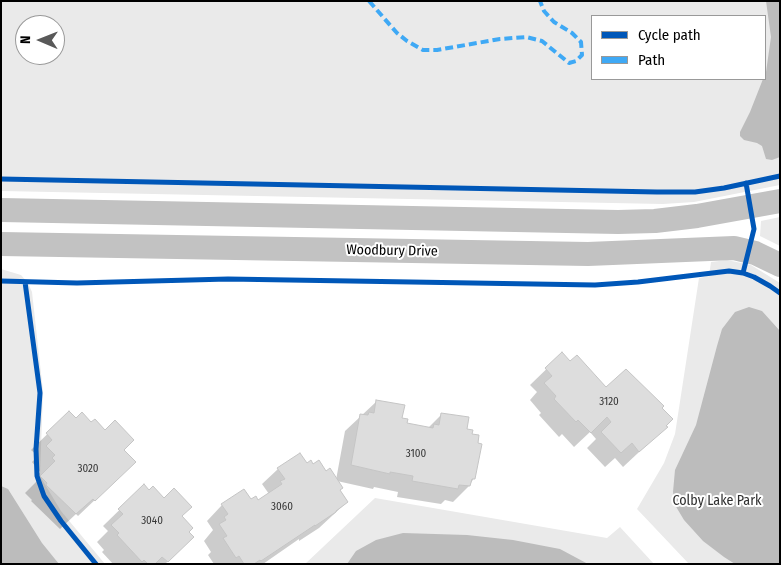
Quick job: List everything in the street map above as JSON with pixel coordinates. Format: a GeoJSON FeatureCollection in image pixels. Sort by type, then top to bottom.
{"type":"FeatureCollection","features":[{"type":"Feature","properties":{"kind":"main road"},"geometry":{"type":"LineString","coordinates":[[1,210],[618,222],[697,216],[780,201]]}},
{"type":"Feature","properties":{"kind":"main road","name":"Woodbury Drive"},"geometry":{"type":"LineString","coordinates":[[1,244],[588,254],[734,248],[755,253],[780,266]]}},
{"type":"Feature","properties":{"kind":"green space"},"geometry":{"type":"Polygon","coordinates":[[[1,1],[780,1],[780,185],[694,202],[663,204],[1,191],[1,1]]]}},
{"type":"Feature","properties":{"kind":"green space"},"geometry":{"type":"Polygon","coordinates":[[[780,217],[780,246],[760,236],[761,221],[780,217]]]}},
{"type":"Feature","properties":{"kind":"green space","name":"Colby Lake Park"},"geometry":{"type":"Polygon","coordinates":[[[727,260],[751,265],[780,283],[780,564],[689,564],[637,509],[664,463],[675,434],[699,278],[709,276],[711,262],[727,260]]]}},
{"type":"Feature","properties":{"kind":"green space"},"geometry":{"type":"Polygon","coordinates":[[[1,269],[21,275],[28,283],[32,292],[43,391],[40,476],[61,511],[105,564],[1,564],[1,269]]]}},
{"type":"Feature","properties":{"kind":"green space"},"geometry":{"type":"Polygon","coordinates":[[[375,498],[607,538],[620,527],[654,564],[305,564],[375,498]]]}},
{"type":"Feature","properties":{"kind":"shaded area"},"geometry":{"type":"Polygon","coordinates":[[[766,1],[780,1],[780,157],[772,160],[766,159],[762,146],[744,140],[740,136],[763,80],[766,80],[771,37],[766,1]]]}},
{"type":"Feature","properties":{"kind":"shaded area","name":"Colby Lake Park"},"geometry":{"type":"Polygon","coordinates":[[[749,307],[762,311],[780,331],[780,564],[735,564],[724,557],[703,541],[684,520],[675,505],[673,492],[675,470],[696,425],[722,329],[735,312],[749,307]]]}},
{"type":"Feature","properties":{"kind":"shaded area"},"geometry":{"type":"Polygon","coordinates":[[[1,486],[8,489],[42,543],[59,564],[1,564],[1,486]]]}},
{"type":"Feature","properties":{"kind":"shaded area"},"geometry":{"type":"Polygon","coordinates":[[[403,533],[467,535],[513,540],[560,549],[588,564],[347,564],[356,551],[376,540],[403,533]]]}},
{"type":"Feature","properties":{"kind":"building"},"geometry":{"type":"Polygon","coordinates":[[[562,352],[570,361],[577,355],[606,387],[626,369],[664,406],[662,408],[673,419],[666,426],[668,427],[639,452],[632,443],[621,453],[601,432],[611,422],[607,417],[591,433],[578,420],[576,422],[554,399],[556,396],[544,383],[552,376],[545,368],[562,352]]]}},
{"type":"Feature","properties":{"kind":"building"},"geometry":{"type":"Polygon","coordinates":[[[376,400],[405,405],[402,418],[408,419],[407,423],[433,428],[434,424],[439,425],[441,413],[469,417],[467,429],[473,430],[472,434],[479,435],[478,443],[482,444],[475,479],[472,479],[470,486],[459,485],[458,489],[412,481],[413,476],[390,472],[390,474],[351,465],[360,414],[368,415],[369,412],[374,413],[376,400]]]}},
{"type":"Feature","properties":{"kind":"building"},"geometry":{"type":"Polygon","coordinates":[[[69,411],[76,418],[82,412],[91,422],[95,419],[105,430],[115,420],[134,440],[124,450],[136,462],[95,501],[93,499],[76,514],[46,485],[47,483],[40,476],[55,461],[52,458],[55,455],[46,446],[52,440],[46,433],[69,411]]]}},
{"type":"Feature","properties":{"kind":"building"},"geometry":{"type":"Polygon","coordinates":[[[300,453],[307,463],[311,460],[313,464],[319,460],[326,471],[330,468],[343,488],[340,490],[348,502],[336,512],[261,561],[254,564],[244,564],[239,556],[236,558],[223,538],[227,536],[219,524],[226,520],[224,517],[228,514],[221,504],[244,489],[251,499],[256,496],[258,500],[282,484],[280,481],[285,479],[277,468],[300,453]]]}},
{"type":"Feature","properties":{"kind":"building"},"geometry":{"type":"Polygon","coordinates":[[[144,484],[149,490],[153,486],[164,498],[174,488],[192,507],[182,516],[193,528],[189,532],[194,537],[168,562],[162,557],[155,564],[148,564],[144,560],[142,562],[117,535],[119,533],[111,525],[123,514],[118,509],[144,484]]]}},
{"type":"Feature","properties":{"kind":"marked path"},"geometry":{"type":"LineString","coordinates":[[369,1],[397,33],[423,50],[437,50],[500,39],[526,37],[542,41],[569,63],[576,61],[582,55],[581,42],[572,33],[554,22],[544,11],[540,1]]}},
{"type":"Feature","properties":{"kind":"cycle path"},"geometry":{"type":"LineString","coordinates":[[1,179],[695,192],[780,176]]}},
{"type":"Feature","properties":{"kind":"cycle path"},"geometry":{"type":"LineString","coordinates":[[743,273],[754,229],[746,183]]}},
{"type":"Feature","properties":{"kind":"cycle path"},"geometry":{"type":"LineString","coordinates":[[1,281],[77,283],[228,279],[595,285],[729,271],[754,277],[780,293]]}},
{"type":"Feature","properties":{"kind":"cycle path"},"geometry":{"type":"LineString","coordinates":[[25,282],[40,393],[36,449],[37,476],[44,496],[61,521],[96,564]]}}]}
